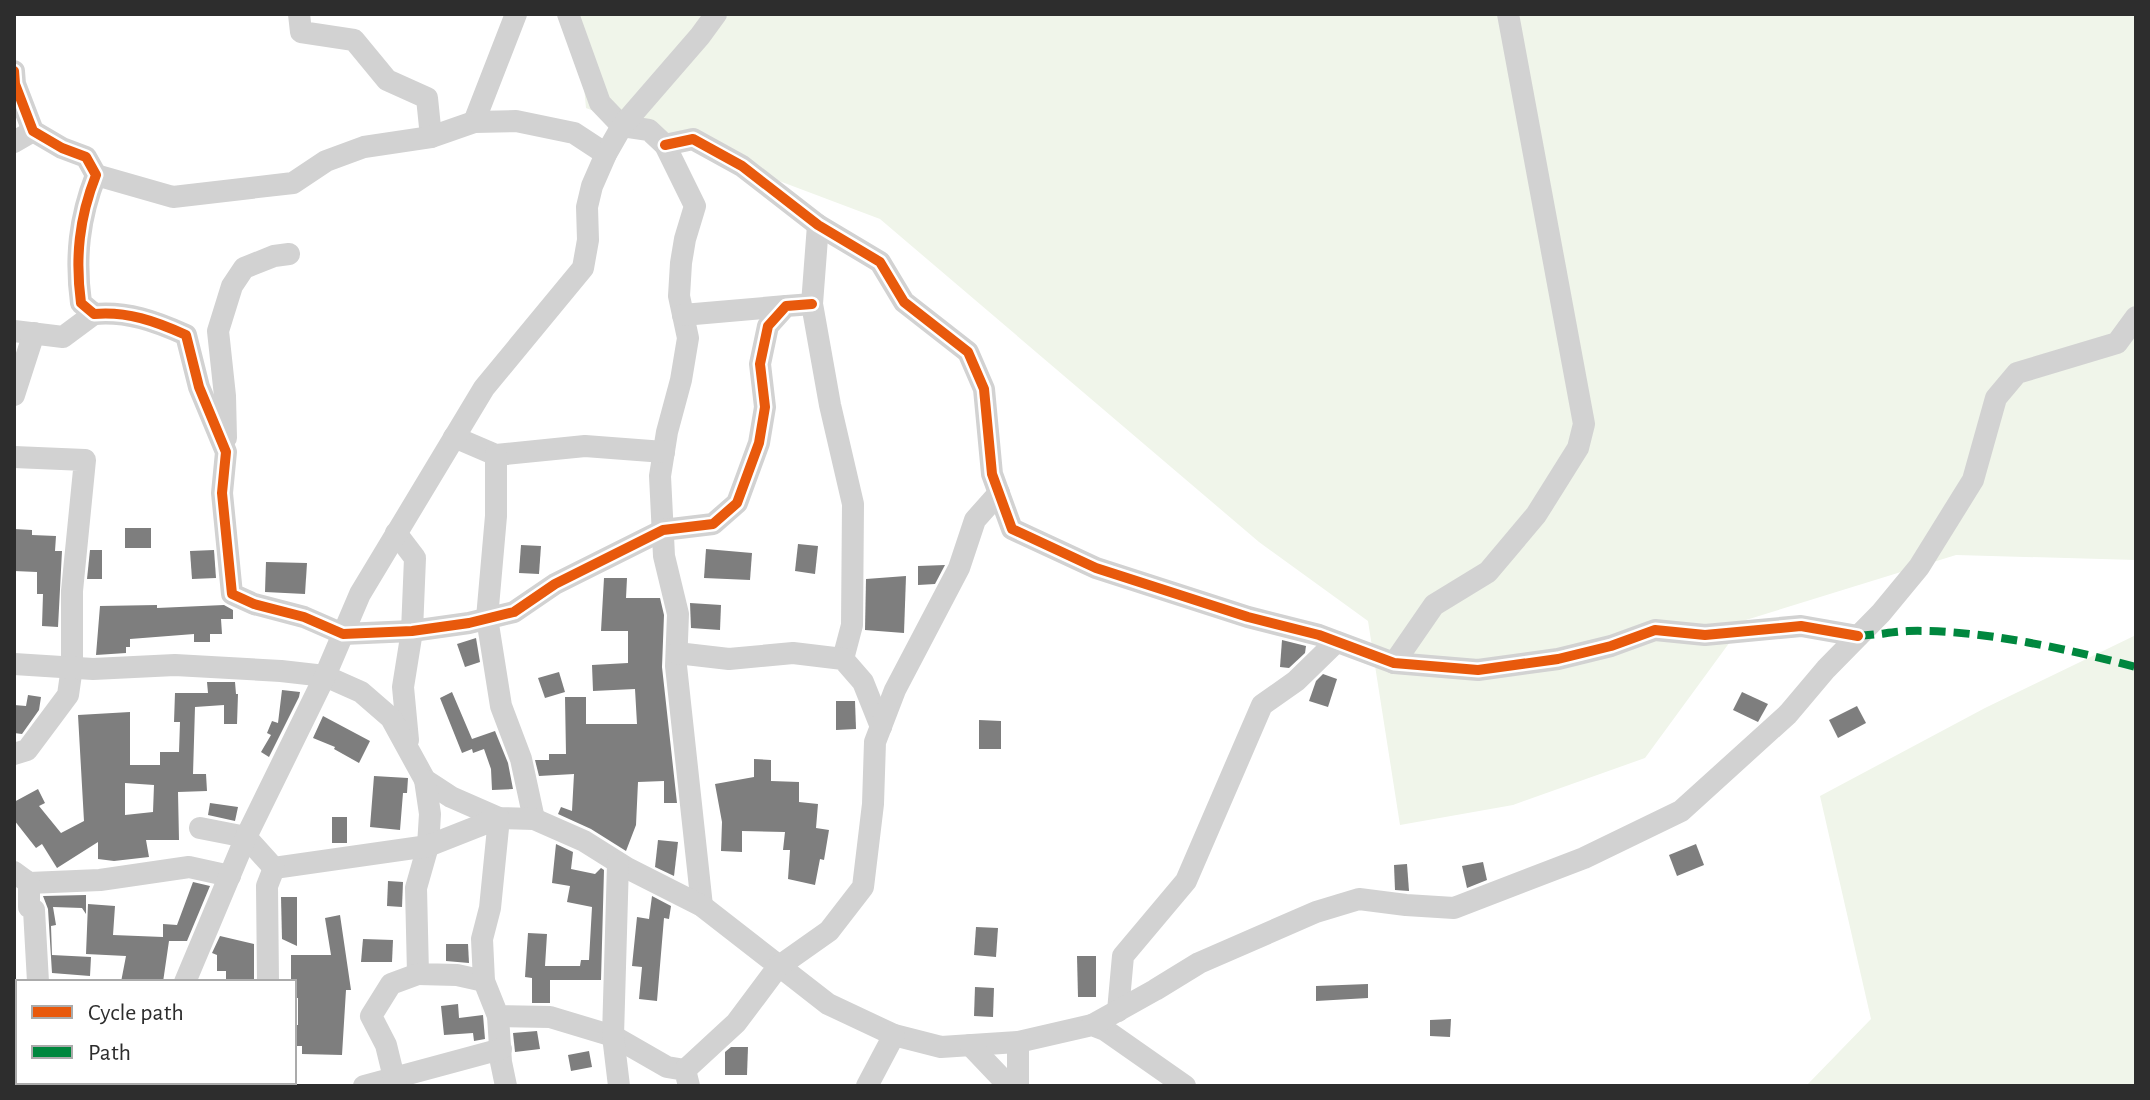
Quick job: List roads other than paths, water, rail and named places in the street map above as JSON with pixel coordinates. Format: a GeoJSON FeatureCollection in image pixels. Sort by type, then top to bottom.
{"type":"FeatureCollection","features":[{"type":"Feature","properties":{"kind":"street"},"geometry":{"type":"LineString","coordinates":[[299,14],[301,32],[354,40],[387,80],[427,98],[431,137]]}},
{"type":"Feature","properties":{"kind":"street"},"geometry":{"type":"LineString","coordinates":[[474,122],[516,14]]}},
{"type":"Feature","properties":{"kind":"street"},"geometry":{"type":"LineString","coordinates":[[568,14],[600,103],[622,126],[649,130],[665,145],[695,206],[685,239],[679,296],[688,338],[660,476],[664,556],[678,614],[681,718],[702,906]]}},
{"type":"Feature","properties":{"kind":"street"},"geometry":{"type":"LineString","coordinates":[[186,980],[246,837],[325,676],[360,594],[484,388],[583,268],[588,240],[587,207],[592,186],[622,126],[716,14]]}},
{"type":"Feature","properties":{"kind":"street"},"geometry":{"type":"LineString","coordinates":[[1394,663],[1434,605],[1488,572],[1536,515],[1578,448],[1584,424],[1508,14]]}},
{"type":"Feature","properties":{"kind":"street"},"geometry":{"type":"LineString","coordinates":[[14,71],[24,137],[86,157],[96,175],[173,197],[293,183],[326,161],[364,147],[431,137],[474,122],[516,121],[574,133],[606,154]]}},
{"type":"Feature","properties":{"kind":"street"},"geometry":{"type":"LineString","coordinates":[[665,145],[693,139],[742,166],[818,225],[880,262],[904,302],[968,352],[984,389],[992,474],[1012,529],[1096,568],[1394,663],[1478,670],[1558,659],[1611,646],[1655,630],[1705,635],[1801,626],[1858,636]]}},
{"type":"Feature","properties":{"kind":"street"},"geometry":{"type":"LineString","coordinates":[[94,314],[81,303],[77,275],[84,206],[96,175]]}},
{"type":"Feature","properties":{"kind":"street"},"geometry":{"type":"LineString","coordinates":[[818,225],[812,304],[830,405],[853,504],[852,625],[843,659]]}},
{"type":"Feature","properties":{"kind":"street"},"geometry":{"type":"LineString","coordinates":[[289,254],[274,256],[244,268],[232,286],[218,331],[225,396],[226,452],[222,493],[232,594],[254,604],[304,617],[343,634],[412,631],[514,612],[555,584],[663,530],[713,524],[737,503],[759,443],[765,407],[760,364],[768,326],[786,306]]}},
{"type":"Feature","properties":{"kind":"street"},"geometry":{"type":"LineString","coordinates":[[683,315],[812,304]]}},
{"type":"Feature","properties":{"kind":"street"},"geometry":{"type":"LineString","coordinates":[[14,395],[24,332],[63,337],[94,314],[118,312],[186,335],[199,387],[226,452]]}},
{"type":"Feature","properties":{"kind":"street"},"geometry":{"type":"LineString","coordinates":[[425,780],[451,797],[499,818],[534,819],[584,841],[618,863],[702,906],[828,1004],[894,1035],[941,1047],[1018,1042],[1092,1025],[1199,963],[1316,912],[1359,899],[1454,908],[1584,858],[1681,811],[1788,714],[1919,567],[1973,480],[1996,398],[2017,373],[2117,343],[2136,317]]}},
{"type":"Feature","properties":{"kind":"street"},"geometry":{"type":"LineString","coordinates":[[454,437],[496,455],[585,446],[664,452]]}},
{"type":"Feature","properties":{"kind":"street"},"geometry":{"type":"LineString","coordinates":[[496,455],[496,516],[487,618],[501,706],[521,759],[534,819]]}},
{"type":"Feature","properties":{"kind":"street"},"geometry":{"type":"LineString","coordinates":[[14,457],[85,460],[72,591],[72,667],[68,695],[27,750],[14,754]]}},
{"type":"Feature","properties":{"kind":"street"},"geometry":{"type":"LineString","coordinates":[[498,1016],[550,1017],[613,1036],[687,1078],[736,1023],[778,967],[829,931],[863,887],[873,804],[875,742],[895,690],[959,568],[975,520],[999,493]]}},
{"type":"Feature","properties":{"kind":"street"},"geometry":{"type":"LineString","coordinates":[[396,533],[415,558],[412,631],[403,687],[409,749]]}},
{"type":"Feature","properties":{"kind":"street"},"geometry":{"type":"LineString","coordinates":[[1118,1011],[1123,956],[1186,881],[1262,705],[1296,681],[1336,642]]}},
{"type":"Feature","properties":{"kind":"street"},"geometry":{"type":"LineString","coordinates":[[677,653],[729,659],[793,653],[843,659],[863,682],[881,727]]}},
{"type":"Feature","properties":{"kind":"street"},"geometry":{"type":"LineString","coordinates":[[14,664],[72,667],[175,665],[281,671],[325,676],[361,692],[391,718],[425,780],[430,814],[428,846],[416,888],[418,974]]}},
{"type":"Feature","properties":{"kind":"street"},"geometry":{"type":"LineString","coordinates":[[274,868],[428,846],[499,818]]}},
{"type":"Feature","properties":{"kind":"street"},"geometry":{"type":"LineString","coordinates":[[499,818],[490,908],[482,939],[484,981],[498,1016],[506,1086]]}},
{"type":"Feature","properties":{"kind":"street"},"geometry":{"type":"LineString","coordinates":[[200,828],[246,837],[274,868]]}},
{"type":"Feature","properties":{"kind":"street"},"geometry":{"type":"LineString","coordinates":[[618,863],[613,1036],[619,1086]]}},
{"type":"Feature","properties":{"kind":"street"},"geometry":{"type":"LineString","coordinates":[[38,980],[34,910],[29,907],[22,878],[100,880],[189,867],[230,876]]}},
{"type":"Feature","properties":{"kind":"street"},"geometry":{"type":"LineString","coordinates":[[268,980],[267,886],[274,868]]}},
{"type":"Feature","properties":{"kind":"street"},"geometry":{"type":"LineString","coordinates":[[396,1081],[386,1045],[371,1016],[391,984],[418,974],[457,975],[484,981]]}},
{"type":"Feature","properties":{"kind":"street"},"geometry":{"type":"LineString","coordinates":[[1092,1025],[1105,1030],[1185,1086]]}},
{"type":"Feature","properties":{"kind":"street"},"geometry":{"type":"LineString","coordinates":[[867,1086],[894,1035]]}},
{"type":"Feature","properties":{"kind":"street"},"geometry":{"type":"LineString","coordinates":[[1018,1042],[1018,1086]]}},
{"type":"Feature","properties":{"kind":"street"},"geometry":{"type":"LineString","coordinates":[[970,1045],[1009,1086]]}},
{"type":"Feature","properties":{"kind":"street"},"geometry":{"type":"LineString","coordinates":[[364,1086],[396,1081],[501,1049]]}},
{"type":"Feature","properties":{"kind":"street"},"geometry":{"type":"LineString","coordinates":[[980,1086],[988,1064]]}}]}
